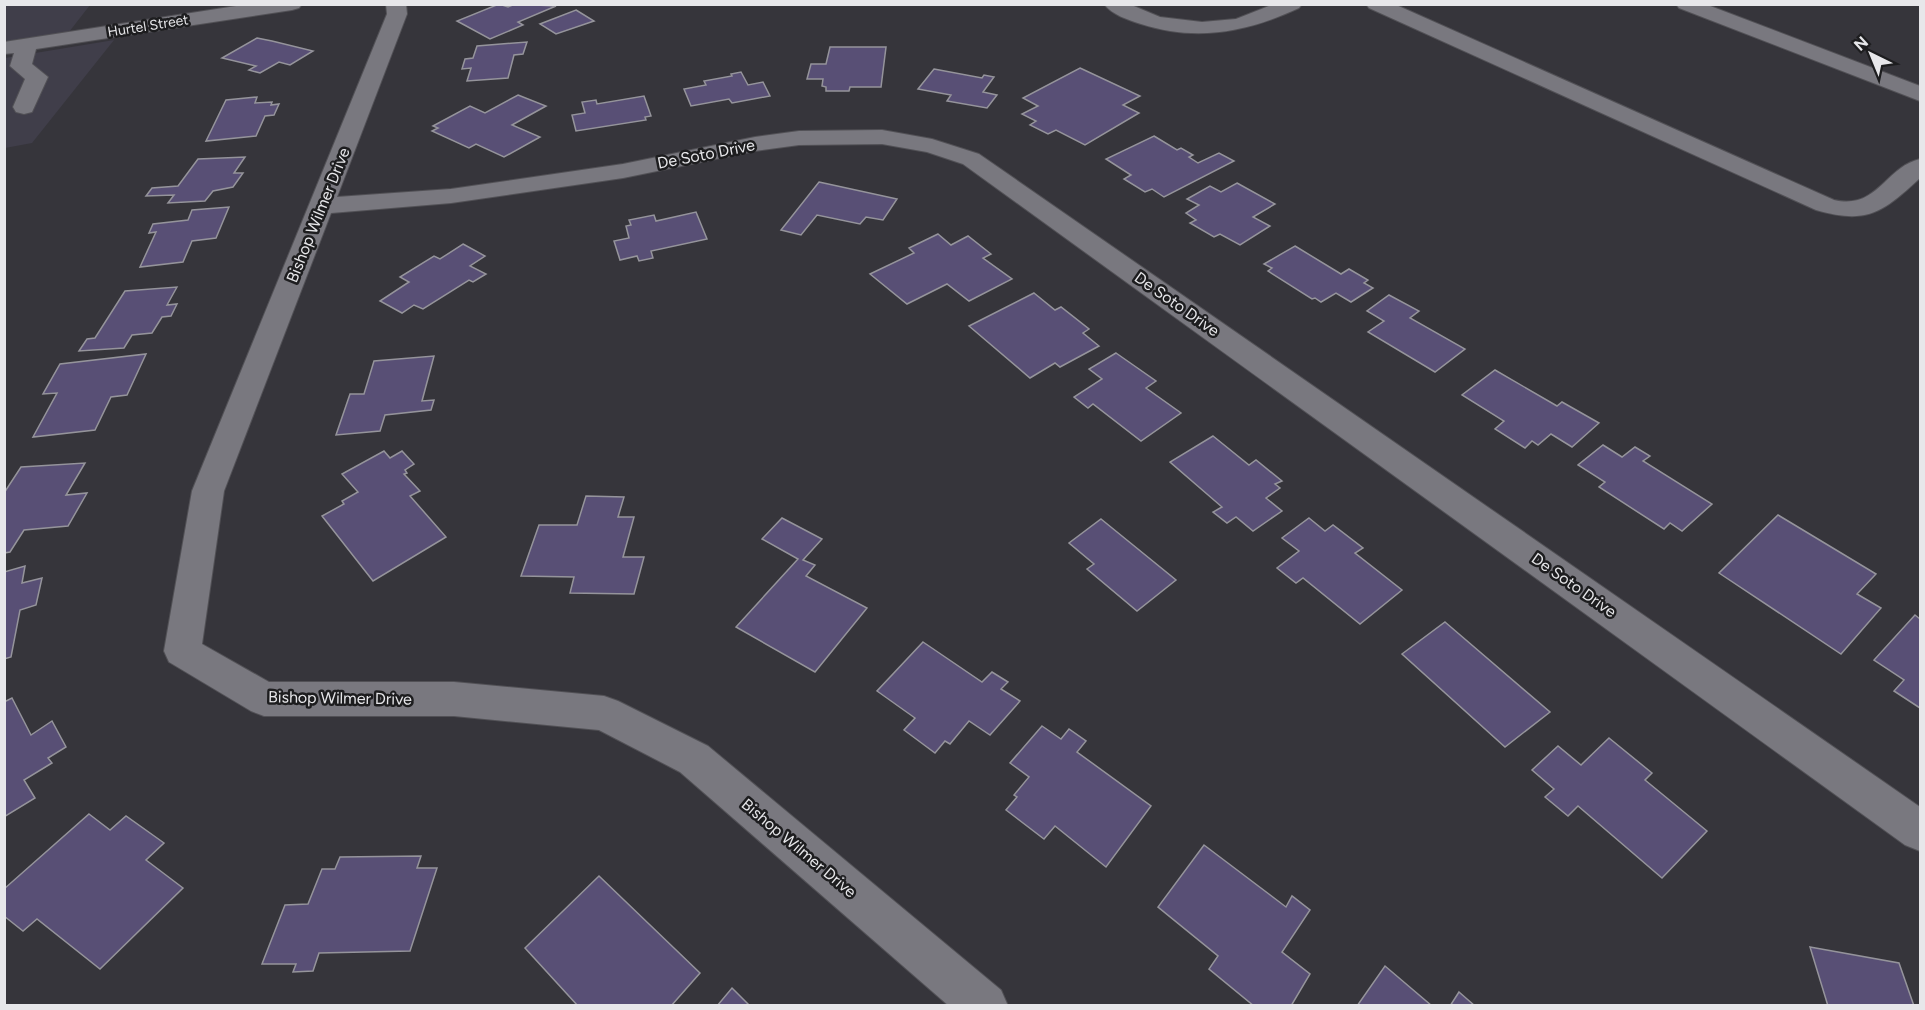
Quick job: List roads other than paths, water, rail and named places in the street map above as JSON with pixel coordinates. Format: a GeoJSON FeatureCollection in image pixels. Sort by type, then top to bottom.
{"type":"FeatureCollection","features":[{"type":"Feature","properties":{"kind":"street","name":"Hurtel Street"},"geometry":{"type":"LineString","coordinates":[[4,48],[292,4]]}},
{"type":"Feature","properties":{"kind":"street","name":"Bishop Wilmer Drive"},"geometry":{"type":"LineString","coordinates":[[396,4],[398,14],[208,491],[182,651],[264,699],[454,699],[604,712],[694,759],[985,1005]]}},
{"type":"Feature","properties":{"kind":"street"},"geometry":{"type":"LineString","coordinates":[[1114,4],[1148,22],[1199,27],[1228,27],[1254,21],[1292,4]]}},
{"type":"Feature","properties":{"kind":"street"},"geometry":{"type":"LineString","coordinates":[[1376,4],[1805,198],[1832,207],[1860,209],[1880,199],[1920,166]]}},
{"type":"Feature","properties":{"kind":"street"},"geometry":{"type":"LineString","coordinates":[[1686,4],[1920,94]]}},
{"type":"Feature","properties":{"kind":"street"},"geometry":{"type":"LineString","coordinates":[[24,107],[37,77],[21,66],[27,45]]}},
{"type":"Feature","properties":{"kind":"street","name":"De Soto Drive"},"geometry":{"type":"LineString","coordinates":[[321,206],[451,196],[623,171],[755,144],[799,138],[882,137],[932,146],[971,159],[1920,831]]}}]}
